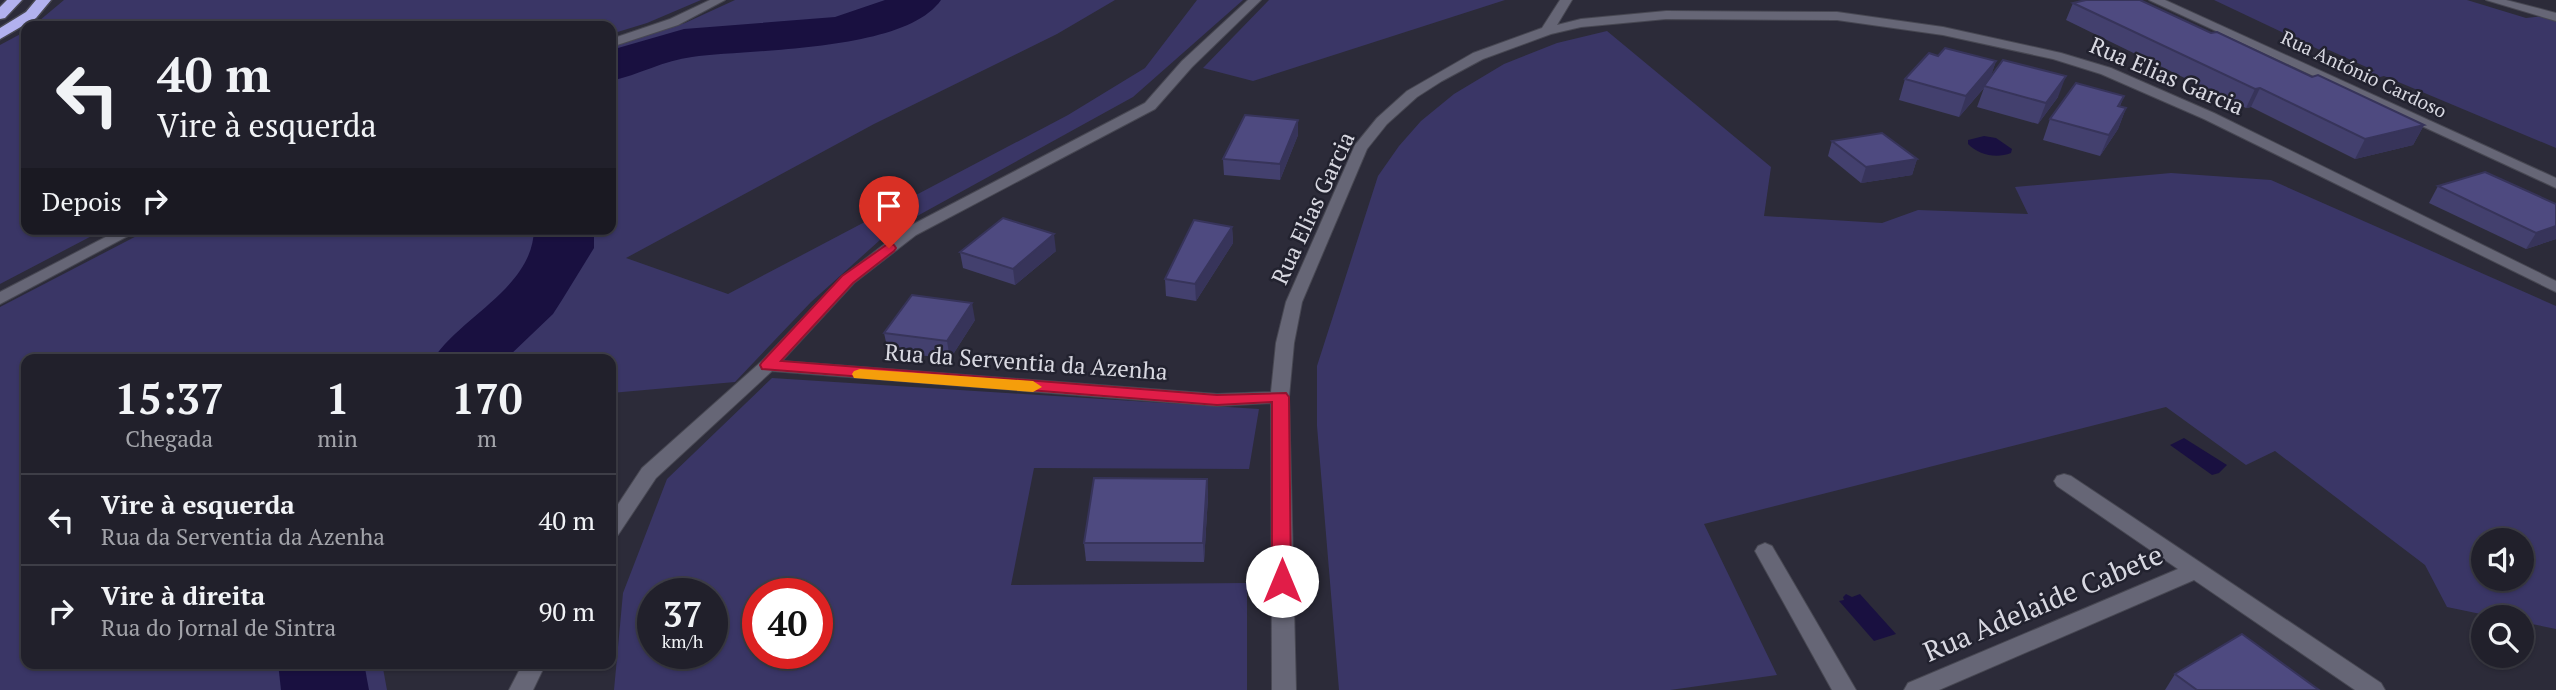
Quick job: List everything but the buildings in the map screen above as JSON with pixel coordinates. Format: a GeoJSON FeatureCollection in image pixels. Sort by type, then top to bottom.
{"type":"FeatureCollection","features":[{"type":"Feature","properties":{"kind":"highway"},"geometry":{"type":"LineString","coordinates":[[0,15],[15,0]]}},
{"type":"Feature","properties":{"kind":"highway"},"geometry":{"type":"LineString","coordinates":[[22,21],[44,0]]}},
{"type":"Feature","properties":{"kind":"highway"},"geometry":{"type":"LineString","coordinates":[[0,36],[21,22]]}},
{"type":"Feature","properties":{"kind":"street"},"geometry":{"type":"LineString","coordinates":[[616,41],[674,22],[719,0]]}},
{"type":"Feature","properties":{"kind":"street"},"geometry":{"type":"LineString","coordinates":[[616,522],[649,473],[768,365],[848,280],[910,232],[1150,106],[1187,64],[1255,0]]}},
{"type":"Feature","properties":{"kind":"street"},"geometry":{"type":"LineString","coordinates":[[1547,31],[1566,0]]}},
{"type":"Feature","properties":{"kind":"street","name":"Rua António Cardoso"},"geometry":{"type":"LineString","coordinates":[[2155,0],[2556,184]]}},
{"type":"Feature","properties":{"kind":"street"},"geometry":{"type":"LineString","coordinates":[[2492,0],[2556,17]]}},
{"type":"Feature","properties":{"kind":"street","name":"Rua Elias Garcia"},"geometry":{"type":"LineString","coordinates":[[1284,690],[1280,397],[1284,343],[1294,302],[1360,148],[1382,121],[1412,94],[1437,78],[1478,56],[1547,31],[1581,23],[1666,15],[1837,16],[1943,31],[2056,56],[2106,71],[2210,116],[2556,287]]}},
{"type":"Feature","properties":{"kind":"street"},"geometry":{"type":"LineString","coordinates":[[0,299],[122,235]]}},
{"type":"Feature","properties":{"kind":"street","name":"Rua da Serventia da Azenha"},"geometry":{"type":"LineString","coordinates":[[768,365],[1217,400],[1280,397]]}},
{"type":"Feature","properties":{"kind":"street"},"geometry":{"type":"LineString","coordinates":[[2064,481],[2373,690]]}},
{"type":"Feature","properties":{"kind":"street"},"geometry":{"type":"LineString","coordinates":[[1765,551],[1844,690]]}},
{"type":"Feature","properties":{"kind":"street","name":"Rua Adelaide Cabete"},"geometry":{"type":"LineString","coordinates":[[1916,690],[2194,571]]}},
{"type":"Feature","properties":{"kind":"street"},"geometry":{"type":"LineString","coordinates":[[520,690],[532,669]]}},
{"type":"Feature","properties":{"kind":"shaded area"},"geometry":{"type":"Polygon","coordinates":[[[64,0],[701,0],[647,23],[616,32],[616,21],[39,21],[64,0]]]}},
{"type":"Feature","properties":{"kind":"shaded area"},"geometry":{"type":"Polygon","coordinates":[[[735,0],[1115,0],[1057,34],[874,124],[626,258],[728,294],[1068,115],[1145,68],[1197,0],[1243,0],[1133,97],[890,231],[811,302],[735,382],[616,393],[616,354],[21,354],[21,669],[383,669],[387,690],[0,690],[0,307],[138,235],[616,235],[616,45],[685,23],[735,0]]]}},
{"type":"Feature","properties":{"kind":"shaded area"},"geometry":{"type":"Polygon","coordinates":[[[1269,0],[1505,0],[1253,81],[1203,68],[1269,0]]]}},
{"type":"Feature","properties":{"kind":"shaded area"},"geometry":{"type":"Polygon","coordinates":[[[2214,0],[2467,0],[2526,18],[2544,16],[2556,19],[2556,148],[2384,76],[2373,79],[2364,73],[2375,71],[2329,50],[2322,51],[2214,0]]]}},
{"type":"Feature","properties":{"kind":"shaded area"},"geometry":{"type":"Polygon","coordinates":[[[1607,31],[1771,167],[1764,216],[1882,223],[1918,210],[2028,214],[2015,187],[2171,173],[2271,180],[2556,306],[2556,629],[2534,624],[2534,605],[2471,605],[2471,612],[2447,607],[2425,565],[2275,451],[2246,465],[2166,407],[1704,524],[1777,675],[1670,690],[1339,690],[1317,426],[1317,366],[1378,176],[1421,121],[1454,94],[1504,64],[1557,43],[1607,31]]]}},
{"type":"Feature","properties":{"kind":"shaded area"},"geometry":{"type":"Polygon","coordinates":[[[21,34],[21,235],[94,235],[0,284],[0,45],[21,34]]]}},
{"type":"Feature","properties":{"kind":"shaded area"},"geometry":{"type":"Polygon","coordinates":[[[1984,136],[1996,138],[2012,149],[2011,153],[1988,155],[1968,144],[1968,140],[1984,136]]]}},
{"type":"Feature","properties":{"kind":"shaded area"},"geometry":{"type":"Polygon","coordinates":[[[772,378],[1259,409],[1249,469],[1034,468],[1011,585],[1247,583],[1247,690],[614,690],[623,593],[667,479],[772,378]]]}},
{"type":"Feature","properties":{"kind":"shaded area"},"geometry":{"type":"Polygon","coordinates":[[[2184,438],[2227,465],[2219,473],[2212,475],[2170,445],[2184,438]]]}},
{"type":"Feature","properties":{"kind":"shaded area"},"geometry":{"type":"Polygon","coordinates":[[[1846,594],[1852,597],[1860,594],[1896,634],[1874,641],[1839,601],[1844,600],[1846,594]]]}},
{"type":"Feature","properties":{"kind":"waterway"},"geometry":{"type":"LineString","coordinates":[[616,64],[684,43],[838,31],[889,16],[919,0]]}},
{"type":"Feature","properties":{"kind":"waterway"},"geometry":{"type":"LineString","coordinates":[[472,354],[530,300],[564,248],[564,235]]}},
{"type":"Feature","properties":{"kind":"waterway"},"geometry":{"type":"LineString","coordinates":[[322,669],[325,690]]}},
{"type":"Feature","properties":{"kind":"slow traffic"},"geometry":{"type":"LineString","coordinates":[[860,374],[1033,387]]}},
{"type":"Feature","properties":{"kind":"route"},"geometry":{"type":"LineString","coordinates":[[889,248],[848,280],[768,365],[827,372],[1217,400],[1280,397],[1282,581]]}}]}
